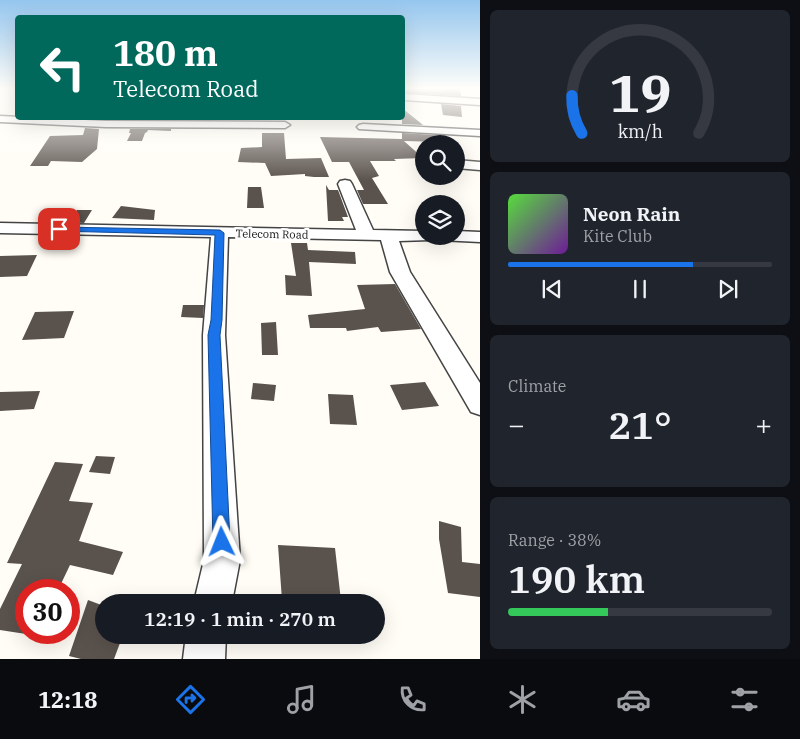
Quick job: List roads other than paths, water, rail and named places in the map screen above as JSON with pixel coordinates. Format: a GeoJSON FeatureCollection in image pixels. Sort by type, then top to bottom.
{"type":"FeatureCollection","features":[{"type":"Feature","properties":{"kind":"street"},"geometry":{"type":"LineString","coordinates":[[0,120],[106,124],[208,121],[285,125]]}},
{"type":"Feature","properties":{"kind":"street"},"geometry":{"type":"LineString","coordinates":[[363,127],[480,133]]}},
{"type":"Feature","properties":{"kind":"street"},"geometry":{"type":"LineString","coordinates":[[465,165],[480,166]]}},
{"type":"Feature","properties":{"kind":"street"},"geometry":{"type":"LineString","coordinates":[[345,184],[480,405]]}},
{"type":"Feature","properties":{"kind":"street","name":"Telecom Road"},"geometry":{"type":"LineString","coordinates":[[0,228],[415,236]]}},
{"type":"Feature","properties":{"kind":"street"},"geometry":{"type":"LineString","coordinates":[[215,594],[222,560],[214,335],[220,233]]}},
{"type":"Feature","properties":{"kind":"street"},"geometry":{"type":"LineString","coordinates":[[465,237],[480,237]]}},
{"type":"Feature","properties":{"kind":"street"},"geometry":{"type":"LineString","coordinates":[[204,659],[205,644]]}}]}
